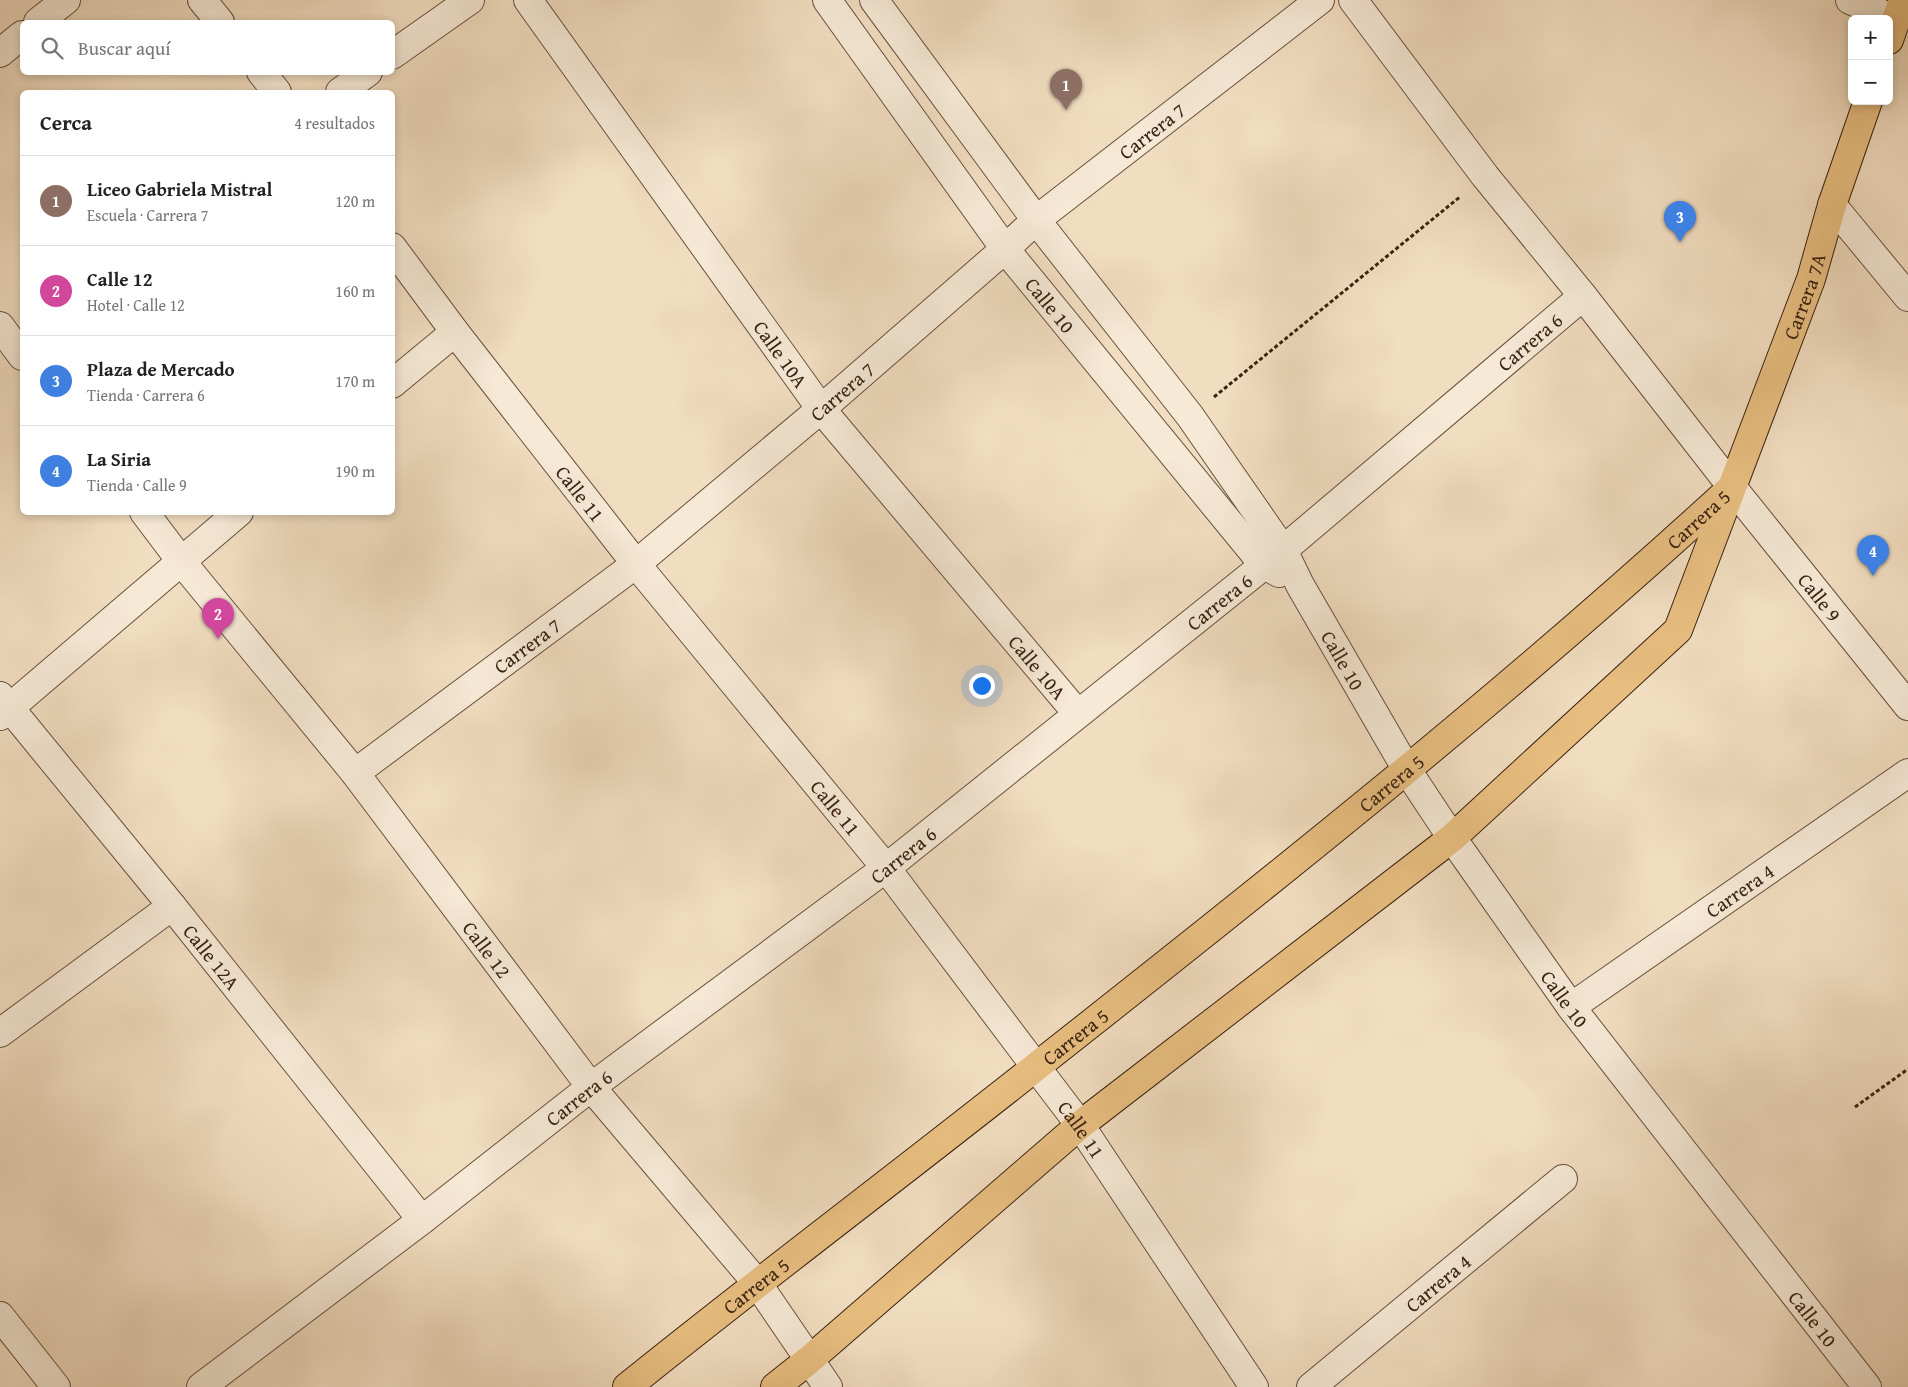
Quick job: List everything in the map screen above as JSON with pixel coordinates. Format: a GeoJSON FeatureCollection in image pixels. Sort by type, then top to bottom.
{"type":"FeatureCollection","features":[{"type":"Feature","properties":{"kind":"main road","name":"Carrera 7A"},"geometry":{"type":"LineString","coordinates":[[1732,487],[1811,279],[1832,205],[1867,105]]}},
{"type":"Feature","properties":{"kind":"main road","name":"Carrera 5"},"geometry":{"type":"LineString","coordinates":[[627,1387],[757,1283],[1036,1067],[1407,770],[1644,568],[1732,487]]}},
{"type":"Feature","properties":{"kind":"main road","name":"Carrera 5"},"geometry":{"type":"LineString","coordinates":[[774,1387],[809,1360],[1080,1125],[1452,838],[1678,630],[1732,487]]}},
{"type":"Feature","properties":{"kind":"street"},"geometry":{"type":"LineString","coordinates":[[41,20],[66,0]]}},
{"type":"Feature","properties":{"kind":"street"},"geometry":{"type":"LineString","coordinates":[[202,0],[218,20]]}},
{"type":"Feature","properties":{"kind":"street"},"geometry":{"type":"LineString","coordinates":[[395,53],[470,0]]}},
{"type":"Feature","properties":{"kind":"street","name":"Calle 10A"},"geometry":{"type":"LineString","coordinates":[[528,0],[821,409],[1077,714]]}},
{"type":"Feature","properties":{"kind":"street","name":"Calle 10"},"geometry":{"type":"LineString","coordinates":[[827,0],[1005,249],[1273,557],[1300,585],[1407,770],[1452,838],[1571,1007],[1868,1387]]}},
{"type":"Feature","properties":{"kind":"street","name":"Calle 10"},"geometry":{"type":"LineString","coordinates":[[874,0],[1036,220],[1190,416],[1273,557]]}},
{"type":"Feature","properties":{"kind":"street","name":"Carrera 7"},"geometry":{"type":"LineString","coordinates":[[355,773],[636,564],[821,409],[1036,220],[1320,0]]}},
{"type":"Feature","properties":{"kind":"street","name":"Calle 9"},"geometry":{"type":"LineString","coordinates":[[1353,0],[1485,176],[1583,296],[1732,487],[1908,706]]}},
{"type":"Feature","properties":{"kind":"street"},"geometry":{"type":"LineString","coordinates":[[1850,0],[1896,20]]}},
{"type":"Feature","properties":{"kind":"street"},"geometry":{"type":"LineString","coordinates":[[0,53],[20,37]]}},
{"type":"Feature","properties":{"kind":"street"},"geometry":{"type":"LineString","coordinates":[[263,75],[275,90]]}},
{"type":"Feature","properties":{"kind":"street"},"geometry":{"type":"LineString","coordinates":[[343,90],[364,75]]}},
{"type":"Feature","properties":{"kind":"street"},"geometry":{"type":"LineString","coordinates":[[1832,205],[1908,297]]}},
{"type":"Feature","properties":{"kind":"street","name":"Calle 11"},"geometry":{"type":"LineString","coordinates":[[395,250],[455,332],[636,564],[886,868],[1080,1125],[1254,1387]]}},
{"type":"Feature","properties":{"kind":"street","name":"Carrera 6"},"geometry":{"type":"LineString","coordinates":[[201,1387],[422,1220],[591,1087],[886,868],[1273,557],[1583,296]]}},
{"type":"Feature","properties":{"kind":"street"},"geometry":{"type":"LineString","coordinates":[[395,382],[455,332]]}},
{"type":"Feature","properties":{"kind":"street","name":"Calle 12"},"geometry":{"type":"LineString","coordinates":[[146,515],[181,561],[355,773],[591,1087],[757,1283],[828,1387]]}},
{"type":"Feature","properties":{"kind":"street"},"geometry":{"type":"LineString","coordinates":[[4,707],[235,515]]}},
{"type":"Feature","properties":{"kind":"street","name":"Calle 12A"},"geometry":{"type":"LineString","coordinates":[[4,707],[172,906],[422,1220]]}},
{"type":"Feature","properties":{"kind":"street","name":"Carrera 4"},"geometry":{"type":"LineString","coordinates":[[1571,1007],[1908,773]]}},
{"type":"Feature","properties":{"kind":"street"},"geometry":{"type":"LineString","coordinates":[[0,1033],[172,906]]}},
{"type":"Feature","properties":{"kind":"street","name":"Carrera 4"},"geometry":{"type":"LineString","coordinates":[[1311,1387],[1563,1179]]}},
{"type":"Feature","properties":{"kind":"street"},"geometry":{"type":"LineString","coordinates":[[0,1316],[56,1387]]}},
{"type":"Feature","properties":{"kind":"path"},"geometry":{"type":"LineString","coordinates":[[1190,416],[1485,176]]}},
{"type":"Feature","properties":{"kind":"path"},"geometry":{"type":"LineString","coordinates":[[1855,1106],[1908,1069]]}},
{"type":"Feature","properties":{"kind":"place","name":"Liceo Gabriela Mistral"},"geometry":{"type":"Point","coordinates":[1066,110]}},
{"type":"Feature","properties":{"kind":"place","name":"Plaza de Mercado"},"geometry":{"type":"Point","coordinates":[1680,242]}},
{"type":"Feature","properties":{"kind":"place","name":"La Siria"},"geometry":{"type":"Point","coordinates":[1873,576]}},
{"type":"Feature","properties":{"kind":"place","name":"Calle 12"},"geometry":{"type":"Point","coordinates":[218,639]}}]}
